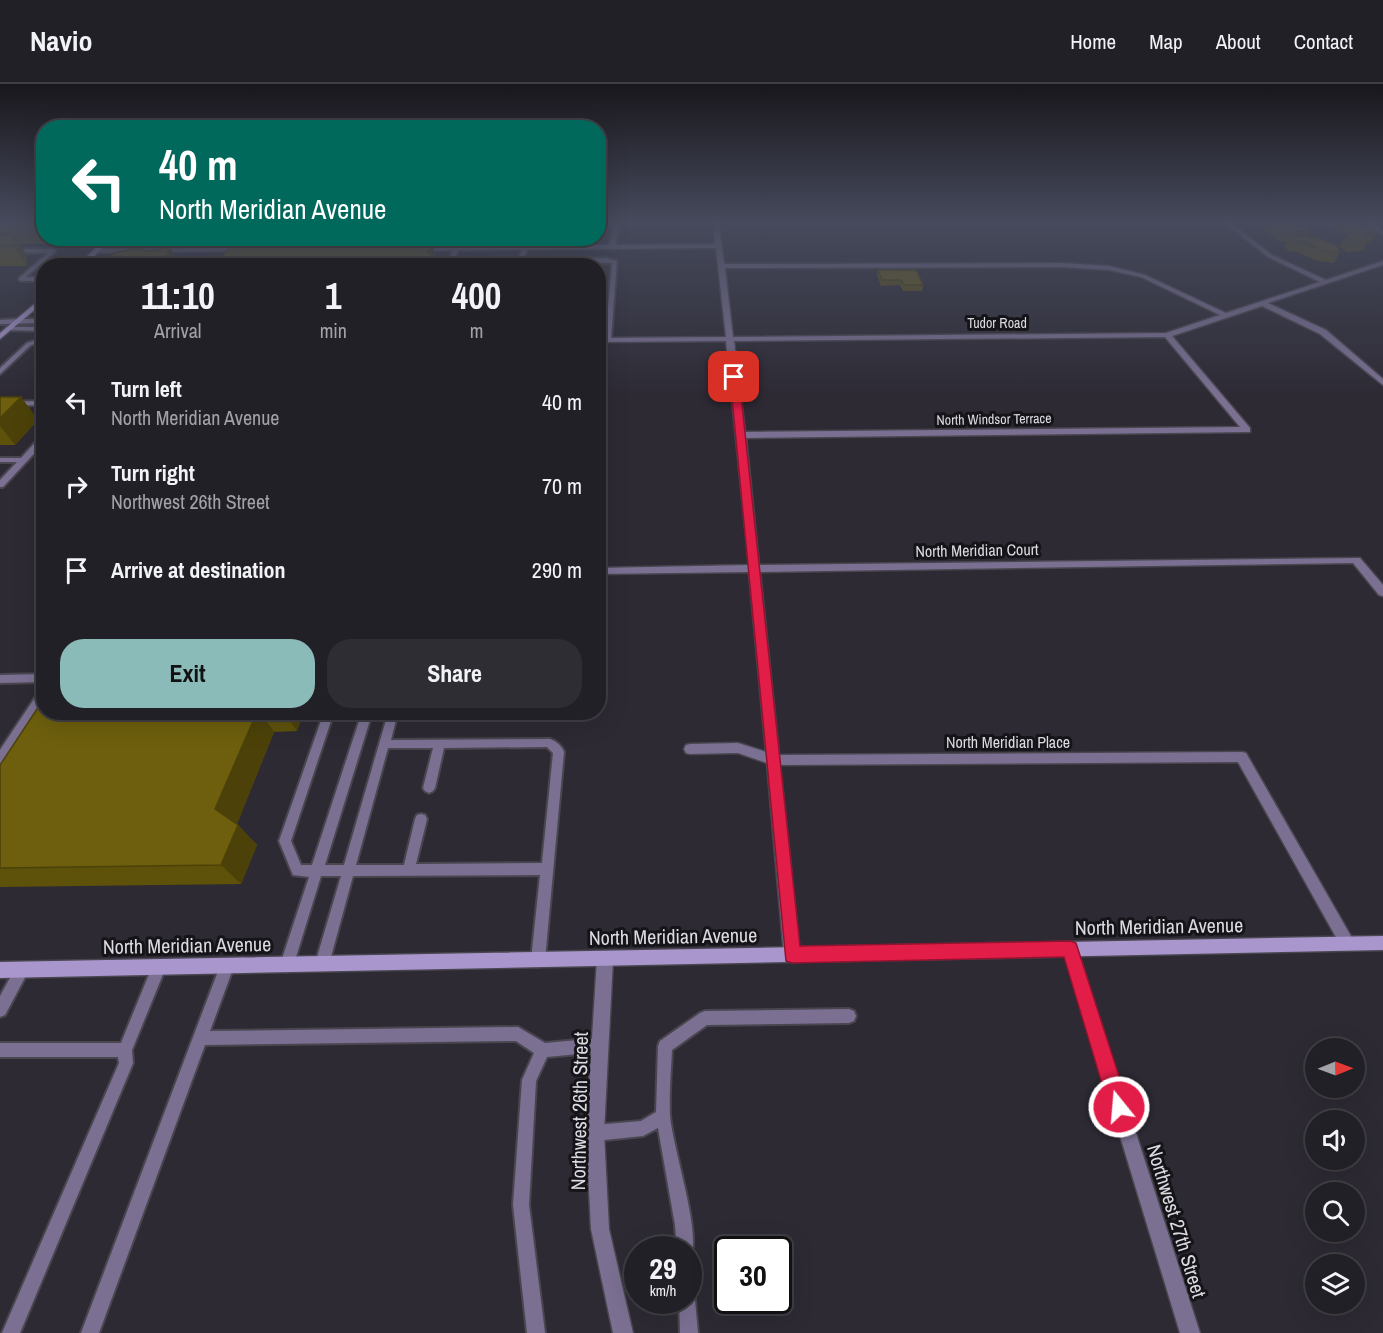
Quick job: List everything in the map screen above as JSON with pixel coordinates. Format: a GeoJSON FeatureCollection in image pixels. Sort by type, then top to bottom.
{"type":"FeatureCollection","features":[{"type":"Feature","properties":{"kind":"main road"},"geometry":{"type":"LineString","coordinates":[[0,337],[36,305]]}},
{"type":"Feature","properties":{"kind":"main road","name":"North Meridian Avenue"},"geometry":{"type":"LineString","coordinates":[[0,970],[1383,942]]}},
{"type":"Feature","properties":{"kind":"street"},"geometry":{"type":"LineString","coordinates":[[723,281],[741,435],[792,955]]}},
{"type":"Feature","properties":{"kind":"street"},"geometry":{"type":"LineString","coordinates":[[1154,281],[1227,316]]}},
{"type":"Feature","properties":{"kind":"street","name":"Tudor Road"},"geometry":{"type":"LineString","coordinates":[[608,339],[1167,335],[1264,304],[1323,281]]}},
{"type":"Feature","properties":{"kind":"street"},"geometry":{"type":"LineString","coordinates":[[1264,304],[1323,332],[1383,383]]}},
{"type":"Feature","properties":{"kind":"street","name":"North Windsor Terrace"},"geometry":{"type":"LineString","coordinates":[[741,435],[1247,430],[1167,335]]}},
{"type":"Feature","properties":{"kind":"street","name":"North Meridian Court"},"geometry":{"type":"LineString","coordinates":[[606,571],[1356,560],[1383,592]]}},
{"type":"Feature","properties":{"kind":"street","name":"North Meridian Place"},"geometry":{"type":"LineString","coordinates":[[690,749],[738,748],[774,760],[1242,757],[1347,943]]}},
{"type":"Feature","properties":{"kind":"street","name":"Northwest 27th Street"},"geometry":{"type":"LineString","coordinates":[[1070,949],[1190,1333]]}},
{"type":"Feature","properties":{"kind":"street","name":"Northwest 26th Street"},"geometry":{"type":"LineString","coordinates":[[605,959],[596,1133],[600,1229],[623,1333]]}},
{"type":"Feature","properties":{"kind":"lane"},"geometry":{"type":"LineString","coordinates":[[608,339],[613,281]]}},
{"type":"Feature","properties":{"kind":"lane"},"geometry":{"type":"LineString","coordinates":[[0,322],[36,321]]}},
{"type":"Feature","properties":{"kind":"lane"},"geometry":{"type":"LineString","coordinates":[[8,329],[36,328]]}},
{"type":"Feature","properties":{"kind":"lane"},"geometry":{"type":"LineString","coordinates":[[0,372],[29,344],[36,342]]}},
{"type":"Feature","properties":{"kind":"lane"},"geometry":{"type":"LineString","coordinates":[[0,404],[36,403]]}},
{"type":"Feature","properties":{"kind":"lane"},"geometry":{"type":"LineString","coordinates":[[2,482],[36,446]]}},
{"type":"Feature","properties":{"kind":"lane"},"geometry":{"type":"LineString","coordinates":[[0,460],[23,460]]}},
{"type":"Feature","properties":{"kind":"lane"},"geometry":{"type":"LineString","coordinates":[[0,679],[36,678]]}},
{"type":"Feature","properties":{"kind":"lane"},"geometry":{"type":"LineString","coordinates":[[0,759],[36,705]]}},
{"type":"Feature","properties":{"kind":"lane"},"geometry":{"type":"LineString","coordinates":[[326,720],[285,841],[297,871],[547,869]]}},
{"type":"Feature","properties":{"kind":"lane"},"geometry":{"type":"LineString","coordinates":[[287,964],[364,720]]}},
{"type":"Feature","properties":{"kind":"lane"},"geometry":{"type":"LineString","coordinates":[[322,964],[391,720]]}},
{"type":"Feature","properties":{"kind":"lane"},"geometry":{"type":"LineString","coordinates":[[384,744],[550,744],[555,746],[559,752],[538,960]]}},
{"type":"Feature","properties":{"kind":"lane"},"geometry":{"type":"LineString","coordinates":[[429,788],[439,744]]}},
{"type":"Feature","properties":{"kind":"lane"},"geometry":{"type":"LineString","coordinates":[[409,870],[421,819]]}},
{"type":"Feature","properties":{"kind":"lane"},"geometry":{"type":"LineString","coordinates":[[90,1333],[227,966]]}},
{"type":"Feature","properties":{"kind":"lane"},"geometry":{"type":"LineString","coordinates":[[11,1333],[126,1063],[125,1050],[159,967]]}},
{"type":"Feature","properties":{"kind":"lane"},"geometry":{"type":"LineString","coordinates":[[0,1010],[22,969]]}},
{"type":"Feature","properties":{"kind":"lane"},"geometry":{"type":"LineString","coordinates":[[684,1236],[663,1116],[665,1046],[705,1018],[849,1016]]}},
{"type":"Feature","properties":{"kind":"lane"},"geometry":{"type":"LineString","coordinates":[[200,1038],[518,1034],[543,1050],[600,1045]]}},
{"type":"Feature","properties":{"kind":"lane"},"geometry":{"type":"LineString","coordinates":[[0,1050],[125,1050]]}},
{"type":"Feature","properties":{"kind":"lane"},"geometry":{"type":"LineString","coordinates":[[536,1333],[521,1205],[529,1080],[543,1050]]}},
{"type":"Feature","properties":{"kind":"lane"},"geometry":{"type":"LineString","coordinates":[[596,1133],[643,1128],[663,1116]]}},
{"type":"Feature","properties":{"kind":"lane"},"geometry":{"type":"LineString","coordinates":[[688,1314],[689,1333]]}},
{"type":"Feature","properties":{"kind":"building"},"geometry":{"type":"Polygon","coordinates":[[[902,281],[921,281],[923,285],[904,285],[902,281]]]}},
{"type":"Feature","properties":{"kind":"building"},"geometry":{"type":"Polygon","coordinates":[[[0,397],[21,397],[0,418],[0,397]]]}},
{"type":"Feature","properties":{"kind":"building"},"geometry":{"type":"Polygon","coordinates":[[[36,711],[36,720],[254,720],[215,809],[238,825],[221,865],[0,868],[0,765],[36,711]]]}},
{"type":"Feature","properties":{"kind":"route"},"geometry":{"type":"LineString","coordinates":[[734,377],[792,955],[1070,949],[1119,1107]]}}]}
